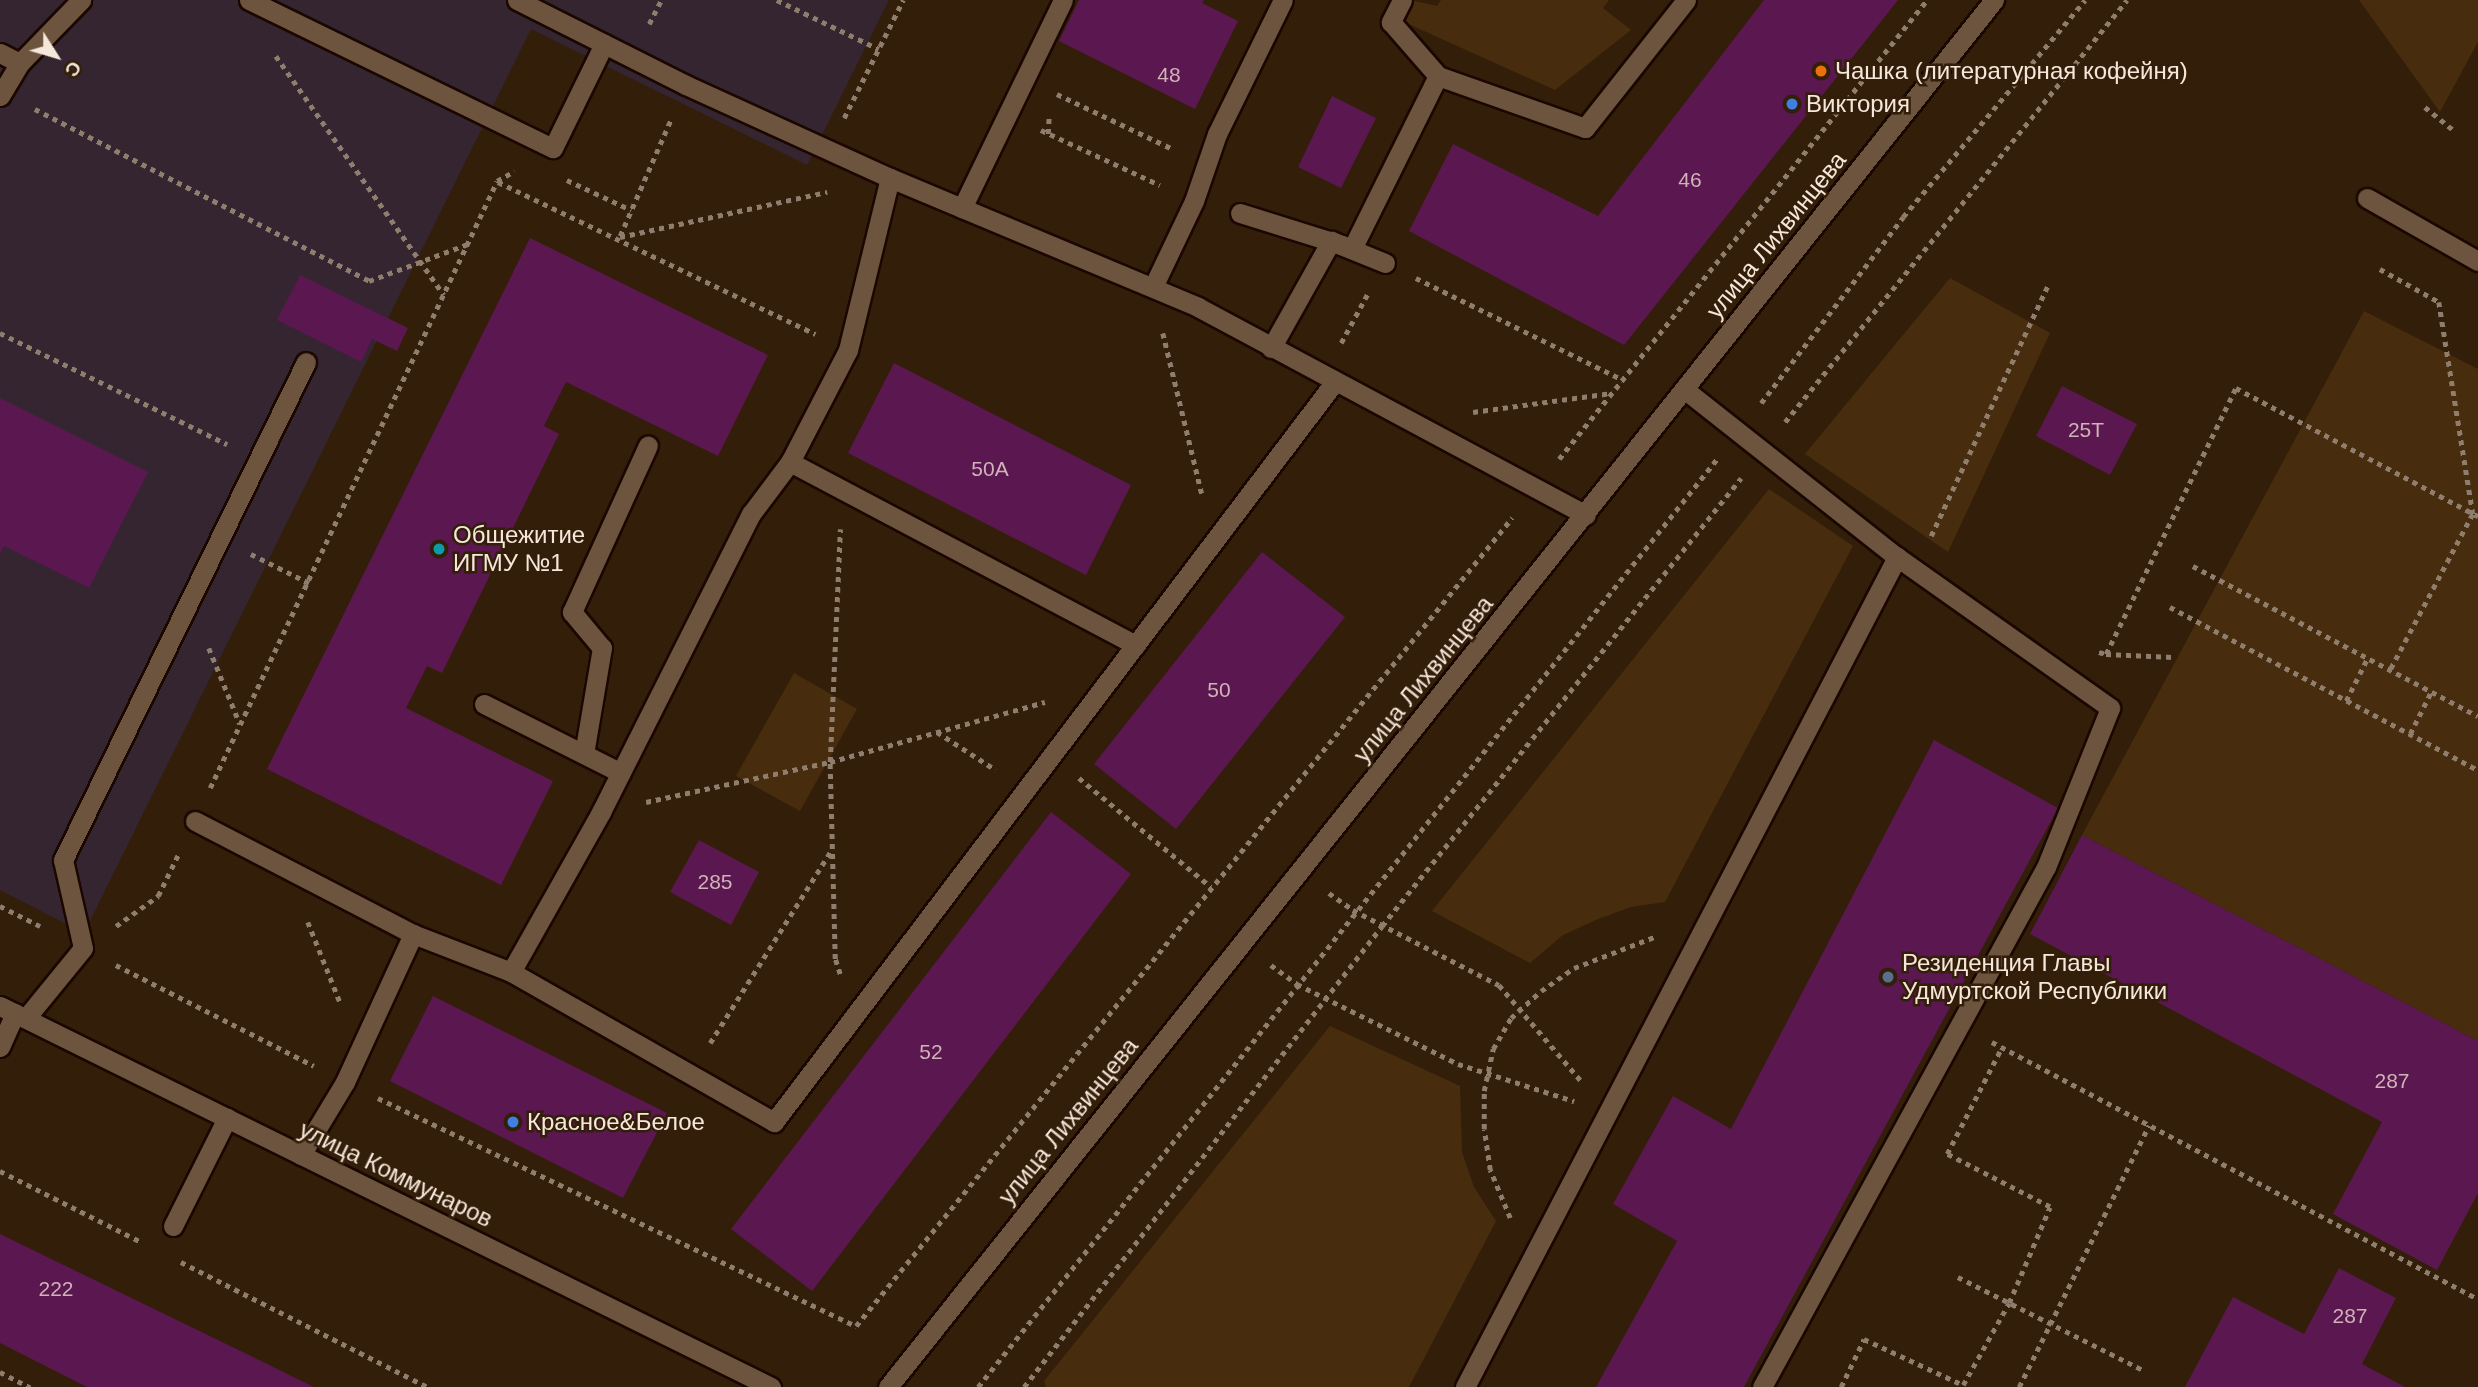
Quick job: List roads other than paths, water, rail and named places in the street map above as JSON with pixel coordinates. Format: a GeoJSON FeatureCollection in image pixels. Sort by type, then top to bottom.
{"type":"FeatureCollection","features":[{"type":"Feature","properties":{"kind":"street"},"geometry":{"type":"LineString","coordinates":[[1,94],[20,62],[81,0]]}},
{"type":"Feature","properties":{"kind":"street"},"geometry":{"type":"LineString","coordinates":[[249,0],[553,148],[604,44]]}},
{"type":"Feature","properties":{"kind":"street"},"geometry":{"type":"LineString","coordinates":[[517,0],[686,85],[890,178],[1198,307],[1328,380],[1586,515]]}},
{"type":"Feature","properties":{"kind":"street"},"geometry":{"type":"LineString","coordinates":[[962,208],[1063,0]]}},
{"type":"Feature","properties":{"kind":"street"},"geometry":{"type":"LineString","coordinates":[[1153,288],[1194,201],[1205,165],[1283,0]]}},
{"type":"Feature","properties":{"kind":"street"},"geometry":{"type":"LineString","coordinates":[[1402,0],[1391,22],[1438,76],[1584,128],[1686,0]]}},
{"type":"Feature","properties":{"kind":"street","name":"улица Лихвинцева"},"geometry":{"type":"LineString","coordinates":[[888,1387],[1994,0]]}},
{"type":"Feature","properties":{"kind":"street"},"geometry":{"type":"LineString","coordinates":[[0,53],[20,62]]}},
{"type":"Feature","properties":{"kind":"street"},"geometry":{"type":"LineString","coordinates":[[1240,213],[1352,249],[1438,76]]}},
{"type":"Feature","properties":{"kind":"street"},"geometry":{"type":"LineString","coordinates":[[511,972],[601,812],[751,514],[790,462],[848,350],[890,178]]}},
{"type":"Feature","properties":{"kind":"street"},"geometry":{"type":"LineString","coordinates":[[2367,198],[2478,261]]}},
{"type":"Feature","properties":{"kind":"street"},"geometry":{"type":"LineString","coordinates":[[1331,241],[1385,262]]}},
{"type":"Feature","properties":{"kind":"street"},"geometry":{"type":"LineString","coordinates":[[1271,348],[1331,241]]}},
{"type":"Feature","properties":{"kind":"street"},"geometry":{"type":"LineString","coordinates":[[0,1046],[14,1012],[83,948],[63,860],[306,362]]}},
{"type":"Feature","properties":{"kind":"street"},"geometry":{"type":"LineString","coordinates":[[195,821],[413,934],[511,972],[774,1122],[1214,542],[1328,380]]}},
{"type":"Feature","properties":{"kind":"street"},"geometry":{"type":"LineString","coordinates":[[1684,389],[1737,434],[1897,557],[2110,708],[2046,867],[1762,1387]]}},
{"type":"Feature","properties":{"kind":"street"},"geometry":{"type":"LineString","coordinates":[[584,754],[602,648],[572,612],[648,445]]}},
{"type":"Feature","properties":{"kind":"street"},"geometry":{"type":"LineString","coordinates":[[790,462],[842,493],[1136,645]]}},
{"type":"Feature","properties":{"kind":"street"},"geometry":{"type":"LineString","coordinates":[[1465,1387],[1897,557]]}},
{"type":"Feature","properties":{"kind":"street"},"geometry":{"type":"LineString","coordinates":[[484,704],[621,773]]}},
{"type":"Feature","properties":{"kind":"street"},"geometry":{"type":"LineString","coordinates":[[301,1155],[345,1082],[413,934]]}},
{"type":"Feature","properties":{"kind":"street","name":"улица Коммунаров"},"geometry":{"type":"LineString","coordinates":[[14,1012],[771,1387]]}},
{"type":"Feature","properties":{"kind":"street"},"geometry":{"type":"LineString","coordinates":[[173,1226],[228,1118]]}},
{"type":"Feature","properties":{"kind":"place","name":"Чашка (литературная кофейня)"},"geometry":{"type":"Point","coordinates":[1821,71]}},
{"type":"Feature","properties":{"kind":"place","name":"Виктория"},"geometry":{"type":"Point","coordinates":[1792,104]}},
{"type":"Feature","properties":{"kind":"place","name":"Общежитие ИГМУ №1"},"geometry":{"type":"Point","coordinates":[439,549]}},
{"type":"Feature","properties":{"kind":"place","name":"Резиденция Главы Удмуртской Республики"},"geometry":{"type":"Point","coordinates":[1888,977]}},
{"type":"Feature","properties":{"kind":"place","name":"Красное&Белое"},"geometry":{"type":"Point","coordinates":[513,1122]}}]}
